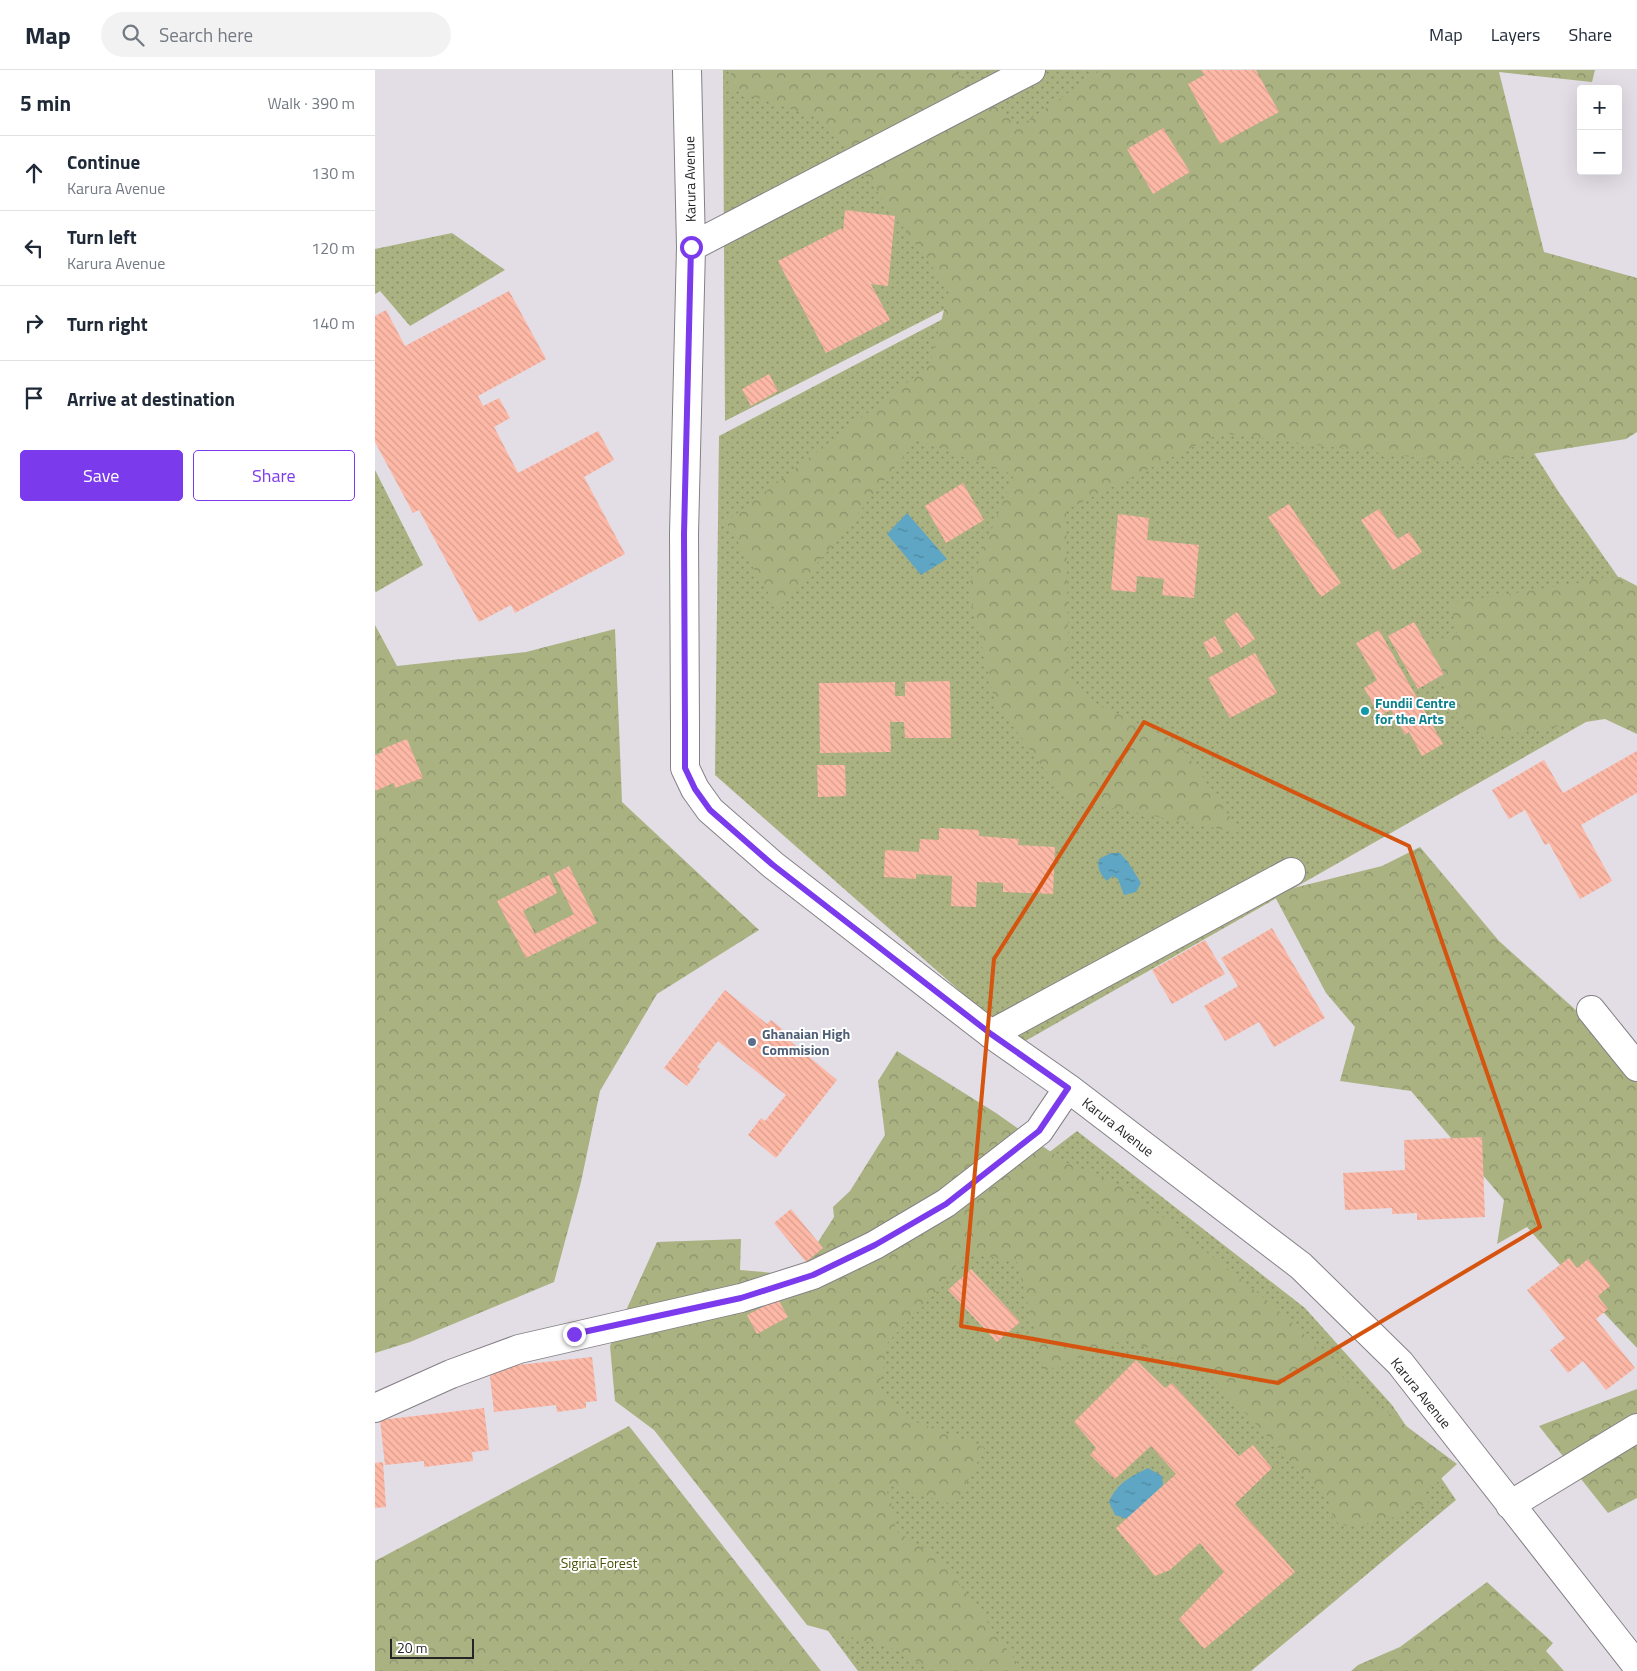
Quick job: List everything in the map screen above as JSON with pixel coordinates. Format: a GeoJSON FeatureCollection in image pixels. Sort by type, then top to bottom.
{"type":"FeatureCollection","features":[{"type":"Feature","properties":{"kind":"street","name":"Karura Avenue"},"geometry":{"type":"LineString","coordinates":[[687,70],[691,247],[684,534],[685,768],[695,789],[710,810],[773,865],[991,1034],[1068,1088],[1301,1266],[1400,1363],[1509,1505],[1637,1666]]}},
{"type":"Feature","properties":{"kind":"street"},"geometry":{"type":"LineString","coordinates":[[691,247],[1031,70]]}},
{"type":"Feature","properties":{"kind":"street"},"geometry":{"type":"LineString","coordinates":[[991,1034],[1291,872]]}},
{"type":"Feature","properties":{"kind":"street"},"geometry":{"type":"LineString","coordinates":[[1591,1010],[1637,1067]]}},
{"type":"Feature","properties":{"kind":"street"},"geometry":{"type":"LineString","coordinates":[[375,1408],[451,1374],[519,1349],[574,1334],[741,1298],[813,1275],[875,1245],[946,1204],[1039,1131],[1068,1088]]}},
{"type":"Feature","properties":{"kind":"street"},"geometry":{"type":"LineString","coordinates":[[1509,1505],[1637,1428]]}},
{"type":"Feature","properties":{"kind":"highlighted area"},"geometry":{"type":"Polygon","coordinates":[[[1144,722],[1409,846],[1540,1227],[1278,1383],[961,1326],[994,959],[1144,722]]]}},
{"type":"Feature","properties":{"kind":"green space"},"geometry":{"type":"Polygon","coordinates":[[[723,70],[1331,70],[1319,120],[725,421],[723,70]]]}},
{"type":"Feature","properties":{"kind":"green space"},"geometry":{"type":"Polygon","coordinates":[[[732,70],[953,70],[1019,127],[1101,70],[1595,70],[1592,82],[1499,72],[1544,252],[1637,278],[1637,432],[1626,439],[1469,464],[1221,433],[1066,510],[1069,683],[1097,704],[1179,743],[1241,833],[1066,799],[995,702],[968,587],[1014,475],[917,440],[779,611],[726,522],[930,365],[949,290],[825,120],[727,88],[732,70]]]}},
{"type":"Feature","properties":{"kind":"green space"},"geometry":{"type":"Polygon","coordinates":[[[1322,121],[1560,494],[1637,604],[1637,693],[1020,1044],[715,775],[719,436],[1322,121]]]}},
{"type":"Feature","properties":{"kind":"green space"},"geometry":{"type":"Polygon","coordinates":[[[452,233],[505,270],[410,326],[380,291],[375,294],[375,249],[452,233]]]}},
{"type":"Feature","properties":{"kind":"green space"},"geometry":{"type":"Polygon","coordinates":[[[375,470],[423,565],[376,592],[375,591],[375,470]]]}},
{"type":"Feature","properties":{"kind":"green space"},"geometry":{"type":"Polygon","coordinates":[[[1620,577],[1637,586],[1637,734],[1605,719],[1483,738],[1480,730],[1468,732],[1422,646],[1457,633],[1450,603],[1585,582],[1595,578],[1620,577]]]}},
{"type":"Feature","properties":{"kind":"green space"},"geometry":{"type":"Polygon","coordinates":[[[375,625],[397,666],[526,652],[615,629],[622,802],[759,930],[657,994],[600,1091],[581,1182],[554,1282],[410,1342],[375,1353],[375,625]]]}},
{"type":"Feature","properties":{"kind":"green space"},"geometry":{"type":"Polygon","coordinates":[[[1420,847],[1499,941],[1637,1065],[1637,1348],[1527,1227],[1497,1244],[1504,1200],[1411,1091],[1340,1081],[1355,1027],[1326,993],[1273,893],[1382,866],[1420,847]]]}},
{"type":"Feature","properties":{"kind":"green space"},"geometry":{"type":"Polygon","coordinates":[[[897,1051],[996,1113],[1065,1162],[1126,1188],[1268,1301],[1303,1333],[1346,1381],[1457,1464],[1423,1495],[1430,1505],[1412,1505],[1400,1516],[1350,1527],[1333,1521],[1331,1504],[1207,1372],[1126,1339],[1045,1371],[1017,1262],[970,1253],[964,1256],[928,1301],[888,1342],[879,1389],[908,1419],[985,1448],[955,1505],[884,1483],[892,1506],[896,1531],[942,1560],[1023,1671],[930,1671],[901,1651],[807,1625],[654,1430],[615,1401],[610,1346],[657,1242],[741,1239],[740,1270],[797,1275],[834,1217],[833,1207],[850,1191],[885,1135],[878,1081],[897,1051]]]}},
{"type":"Feature","properties":{"kind":"green space"},"geometry":{"type":"Polygon","coordinates":[[[1077,1131],[1305,1308],[1392,1405],[1456,1500],[1251,1671],[858,1671],[627,1361],[913,1256],[1077,1131]]]}},
{"type":"Feature","properties":{"kind":"green space"},"geometry":{"type":"Polygon","coordinates":[[[1637,1389],[1637,1498],[1608,1513],[1539,1426],[1637,1389]]]}},
{"type":"Feature","properties":{"kind":"green space","name":"Sigiria Forest"},"geometry":{"type":"Polygon","coordinates":[[[629,1426],[821,1671],[375,1671],[375,1561],[629,1426]]]}},
{"type":"Feature","properties":{"kind":"green space"},"geometry":{"type":"Polygon","coordinates":[[[1487,1582],[1553,1643],[1546,1651],[1564,1671],[1351,1671],[1358,1665],[1400,1647],[1487,1582]]]}},
{"type":"Feature","properties":{"kind":"water"},"geometry":{"type":"Polygon","coordinates":[[[907,513],[947,559],[921,575],[887,534],[907,513]]]}},
{"type":"Feature","properties":{"kind":"water"},"geometry":{"type":"Polygon","coordinates":[[[1111,853],[1120,853],[1128,862],[1141,883],[1136,892],[1124,895],[1118,879],[1112,876],[1107,881],[1101,874],[1098,866],[1099,859],[1111,853]]]}},
{"type":"Feature","properties":{"kind":"water"},"geometry":{"type":"Polygon","coordinates":[[[1148,1468],[1162,1476],[1163,1485],[1127,1519],[1115,1515],[1109,1502],[1112,1495],[1120,1485],[1148,1468]]]}},
{"type":"Feature","properties":{"kind":"building"},"geometry":{"type":"Polygon","coordinates":[[[1201,70],[1256,70],[1279,112],[1220,144],[1188,84],[1204,75],[1201,70]]]}},
{"type":"Feature","properties":{"kind":"building"},"geometry":{"type":"Polygon","coordinates":[[[1163,128],[1190,172],[1153,194],[1127,149],[1163,128]]]}},
{"type":"Feature","properties":{"kind":"building"},"geometry":{"type":"Polygon","coordinates":[[[845,210],[895,216],[888,286],[871,284],[890,320],[826,353],[778,261],[842,228],[843,231],[845,210]]]}},
{"type":"Feature","properties":{"kind":"building"},"geometry":{"type":"Polygon","coordinates":[[[509,291],[546,359],[478,396],[483,406],[499,398],[510,418],[494,427],[518,473],[598,431],[614,460],[584,477],[625,554],[515,613],[511,605],[479,622],[419,510],[413,513],[375,442],[375,316],[386,310],[405,346],[509,291]]]}},
{"type":"Feature","properties":{"kind":"building"},"geometry":{"type":"Polygon","coordinates":[[[769,374],[778,391],[751,406],[742,389],[769,374]]]}},
{"type":"Feature","properties":{"kind":"building"},"geometry":{"type":"Polygon","coordinates":[[[963,483],[984,520],[946,543],[925,506],[963,483]]]}},
{"type":"Feature","properties":{"kind":"building"},"geometry":{"type":"Polygon","coordinates":[[[1289,504],[1341,583],[1321,597],[1268,517],[1289,504]]]}},
{"type":"Feature","properties":{"kind":"building"},"geometry":{"type":"Polygon","coordinates":[[[1379,509],[1398,539],[1409,532],[1422,552],[1393,570],[1361,520],[1379,509]]]}},
{"type":"Feature","properties":{"kind":"building"},"geometry":{"type":"Polygon","coordinates":[[[1118,514],[1149,518],[1147,540],[1199,545],[1194,598],[1162,595],[1164,579],[1137,576],[1136,592],[1111,590],[1118,514]]]}},
{"type":"Feature","properties":{"kind":"building"},"geometry":{"type":"Polygon","coordinates":[[[1237,612],[1255,639],[1241,648],[1224,621],[1237,612]]]}},
{"type":"Feature","properties":{"kind":"building"},"geometry":{"type":"Polygon","coordinates":[[[1414,622],[1444,674],[1418,689],[1388,636],[1414,622]]]}},
{"type":"Feature","properties":{"kind":"building"},"geometry":{"type":"Polygon","coordinates":[[[1379,630],[1443,744],[1422,756],[1409,732],[1405,735],[1391,710],[1380,716],[1364,688],[1377,680],[1356,643],[1379,630]]]}},
{"type":"Feature","properties":{"kind":"building"},"geometry":{"type":"Polygon","coordinates":[[[1215,636],[1223,652],[1211,658],[1203,643],[1215,636]]]}},
{"type":"Feature","properties":{"kind":"building"},"geometry":{"type":"Polygon","coordinates":[[[1255,653],[1277,693],[1230,718],[1208,678],[1255,653]]]}},
{"type":"Feature","properties":{"kind":"building"},"geometry":{"type":"Polygon","coordinates":[[[950,681],[951,738],[905,738],[904,722],[890,722],[891,752],[820,753],[819,683],[895,682],[895,696],[905,696],[905,682],[950,681]]]}},
{"type":"Feature","properties":{"kind":"building"},"geometry":{"type":"Polygon","coordinates":[[[407,739],[423,778],[395,788],[394,783],[375,791],[375,755],[383,752],[382,749],[407,739]]]}},
{"type":"Feature","properties":{"kind":"building"},"geometry":{"type":"Polygon","coordinates":[[[1637,751],[1637,793],[1581,825],[1612,881],[1580,899],[1549,843],[1545,845],[1525,810],[1509,819],[1492,790],[1544,760],[1563,793],[1637,751]]]}},
{"type":"Feature","properties":{"kind":"building"},"geometry":{"type":"Polygon","coordinates":[[[817,765],[845,765],[846,796],[818,797],[817,765]]]}},
{"type":"Feature","properties":{"kind":"building"},"geometry":{"type":"Polygon","coordinates":[[[939,828],[979,830],[979,836],[1019,839],[1018,845],[1055,847],[1053,894],[1003,892],[1003,883],[977,882],[976,907],[951,906],[952,876],[916,874],[916,879],[884,877],[885,850],[919,852],[920,839],[939,840],[939,828]]]}},
{"type":"Feature","properties":{"kind":"building"},"geometry":{"type":"Polygon","coordinates":[[[569,866],[597,923],[526,958],[497,901],[549,875],[557,893],[523,911],[535,934],[574,914],[554,874],[569,866]]]}},
{"type":"Feature","properties":{"kind":"building"},"geometry":{"type":"Polygon","coordinates":[[[1272,928],[1325,1018],[1274,1047],[1259,1022],[1225,1041],[1204,1006],[1238,986],[1221,958],[1272,928]]]}},
{"type":"Feature","properties":{"kind":"building"},"geometry":{"type":"Polygon","coordinates":[[[1205,940],[1225,974],[1172,1004],[1152,970],[1205,940]]]}},
{"type":"Feature","properties":{"kind":"building"},"geometry":{"type":"Polygon","coordinates":[[[725,990],[767,1024],[771,1020],[793,1038],[790,1041],[837,1080],[776,1158],[748,1135],[761,1118],[765,1121],[786,1095],[718,1041],[697,1067],[700,1069],[687,1086],[664,1068],[725,990]]]}},
{"type":"Feature","properties":{"kind":"building"},"geometry":{"type":"Polygon","coordinates":[[[1482,1137],[1485,1217],[1417,1220],[1417,1213],[1392,1214],[1392,1208],[1345,1210],[1343,1173],[1405,1170],[1404,1140],[1482,1137]]]}},
{"type":"Feature","properties":{"kind":"building"},"geometry":{"type":"Polygon","coordinates":[[[791,1209],[823,1248],[806,1262],[774,1223],[791,1209]]]}},
{"type":"Feature","properties":{"kind":"building"},"geometry":{"type":"Polygon","coordinates":[[[1569,1258],[1577,1268],[1588,1259],[1610,1286],[1598,1296],[1608,1309],[1596,1319],[1635,1368],[1606,1390],[1583,1361],[1568,1373],[1550,1350],[1565,1338],[1527,1290],[1569,1258]]]}},
{"type":"Feature","properties":{"kind":"building"},"geometry":{"type":"Polygon","coordinates":[[[971,1269],[1020,1322],[997,1342],[948,1290],[971,1269]]]}},
{"type":"Feature","properties":{"kind":"building"},"geometry":{"type":"Polygon","coordinates":[[[778,1299],[788,1317],[757,1334],[747,1315],[778,1299]]]}},
{"type":"Feature","properties":{"kind":"building"},"geometry":{"type":"Polygon","coordinates":[[[592,1357],[597,1401],[586,1402],[586,1408],[557,1412],[556,1405],[494,1412],[489,1368],[592,1357]]]}},
{"type":"Feature","properties":{"kind":"building"},"geometry":{"type":"Polygon","coordinates":[[[1136,1360],[1165,1388],[1172,1383],[1239,1456],[1253,1445],[1272,1468],[1235,1504],[1295,1572],[1204,1649],[1179,1619],[1224,1572],[1200,1543],[1170,1570],[1155,1576],[1116,1528],[1176,1474],[1151,1446],[1115,1479],[1090,1455],[1096,1448],[1074,1422],[1136,1360]]]}},
{"type":"Feature","properties":{"kind":"building"},"geometry":{"type":"Polygon","coordinates":[[[484,1408],[489,1450],[472,1452],[473,1461],[424,1467],[424,1461],[385,1465],[380,1420],[484,1408]]]}},
{"type":"Feature","properties":{"kind":"building"},"geometry":{"type":"Polygon","coordinates":[[[383,1462],[386,1507],[375,1508],[375,1463],[383,1462]]]}},
{"type":"Feature","properties":{"kind":"place","name":"Fundii Centre for the Arts"},"geometry":{"type":"Point","coordinates":[1365,711]}},
{"type":"Feature","properties":{"kind":"place","name":"Ghanaian High Commision"},"geometry":{"type":"Point","coordinates":[752,1042]}},
{"type":"Feature","properties":{"kind":"route"},"geometry":{"type":"LineString","coordinates":[[574,1334],[741,1298],[813,1275],[875,1245],[946,1204],[1000,1163],[1039,1131],[1068,1088],[991,1034],[773,865],[710,810],[695,789],[685,768],[684,534],[691,247]]}}]}
